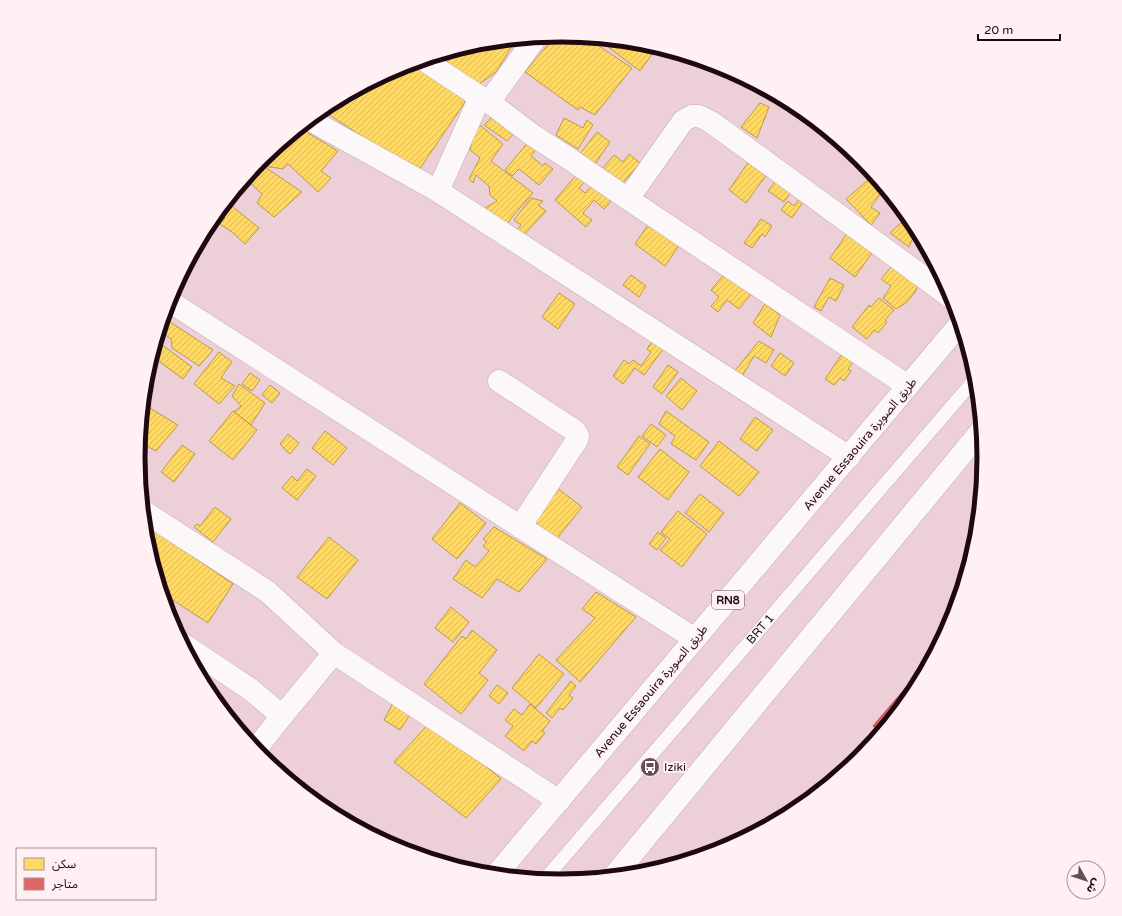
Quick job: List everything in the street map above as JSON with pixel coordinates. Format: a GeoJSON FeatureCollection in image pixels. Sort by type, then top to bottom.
{"type":"FeatureCollection","features":[{"type":"Feature","properties":{"kind":"street"},"geometry":{"type":"LineString","coordinates":[[438,191],[485,100],[532,43]]}},
{"type":"Feature","properties":{"kind":"street"},"geometry":{"type":"LineString","coordinates":[[429,63],[485,100],[531,134],[908,386]]}},
{"type":"Feature","properties":{"kind":"street"},"geometry":{"type":"LineString","coordinates":[[628,199],[683,121],[692,116],[699,116],[711,122],[941,290]]}},
{"type":"Feature","properties":{"kind":"street"},"geometry":{"type":"LineString","coordinates":[[315,123],[438,191],[849,457]]}},
{"type":"Feature","properties":{"kind":"street"},"geometry":{"type":"LineString","coordinates":[[175,305],[696,639]]}},
{"type":"Feature","properties":{"kind":"street","name":"Avenue Essaouira طريق الصويرة"},"geometry":{"type":"LineString","coordinates":[[501,869],[956,328]]}},
{"type":"Feature","properties":{"kind":"street"},"geometry":{"type":"LineString","coordinates":[[499,381],[575,431],[578,436],[577,440],[520,527]]}},
{"type":"Feature","properties":{"kind":"street"},"geometry":{"type":"LineString","coordinates":[[619,869],[976,437]]}},
{"type":"Feature","properties":{"kind":"street"},"geometry":{"type":"LineString","coordinates":[[149,515],[268,592],[334,653],[559,801]]}},
{"type":"Feature","properties":{"kind":"street"},"geometry":{"type":"LineString","coordinates":[[193,651],[250,689],[282,716]]}},
{"type":"Feature","properties":{"kind":"street"},"geometry":{"type":"LineString","coordinates":[[260,745],[334,653]]}},
{"type":"Feature","properties":{"kind":"lane","name":"BRT 1"},"geometry":{"type":"LineString","coordinates":[[550,874],[970,385]]}},
{"type":"Feature","properties":{"kind":"building: سكن"},"geometry":{"type":"Polygon","coordinates":[[[550,42],[596,44],[632,68],[595,115],[580,107],[578,110],[525,72],[550,42]]]}},
{"type":"Feature","properties":{"kind":"building: سكن"},"geometry":{"type":"Polygon","coordinates":[[[605,45],[653,52],[640,71],[605,45]]]}},
{"type":"Feature","properties":{"kind":"building: سكن"},"geometry":{"type":"Polygon","coordinates":[[[512,46],[496,72],[479,84],[447,62],[453,56],[480,50],[512,46]]]}},
{"type":"Feature","properties":{"kind":"building: سكن"},"geometry":{"type":"Polygon","coordinates":[[[419,67],[467,99],[417,173],[328,114],[377,85],[419,67]]]}},
{"type":"Feature","properties":{"kind":"building: سكن"},"geometry":{"type":"Polygon","coordinates":[[[760,103],[769,107],[757,138],[741,127],[760,103]]]}},
{"type":"Feature","properties":{"kind":"building: سكن"},"geometry":{"type":"Polygon","coordinates":[[[493,116],[514,133],[507,141],[484,125],[493,116]]]}},
{"type":"Feature","properties":{"kind":"building: سكن"},"geometry":{"type":"Polygon","coordinates":[[[564,118],[583,128],[587,120],[593,125],[578,149],[556,135],[564,118]]]}},
{"type":"Feature","properties":{"kind":"building: سكن"},"geometry":{"type":"Polygon","coordinates":[[[476,122],[503,144],[491,161],[533,193],[506,226],[480,211],[497,201],[490,195],[489,186],[476,175],[473,183],[469,179],[480,158],[470,150],[476,122]]]}},
{"type":"Feature","properties":{"kind":"building: سكن"},"geometry":{"type":"Polygon","coordinates":[[[308,128],[310,130],[308,133],[338,151],[321,171],[331,178],[318,192],[288,164],[283,169],[265,166],[287,145],[308,128]]]}},
{"type":"Feature","properties":{"kind":"building: سكن"},"geometry":{"type":"Polygon","coordinates":[[[597,132],[610,142],[593,167],[579,155],[597,132]]]}},
{"type":"Feature","properties":{"kind":"building: سكن"},"geometry":{"type":"Polygon","coordinates":[[[530,140],[538,147],[531,156],[543,166],[545,163],[553,169],[539,185],[519,169],[512,176],[505,170],[530,140]]]}},
{"type":"Feature","properties":{"kind":"building: سكن"},"geometry":{"type":"Polygon","coordinates":[[[629,154],[640,163],[622,184],[603,168],[614,155],[623,162],[629,154]]]}},
{"type":"Feature","properties":{"kind":"building: سكن"},"geometry":{"type":"Polygon","coordinates":[[[752,157],[770,170],[746,203],[729,190],[752,157]]]}},
{"type":"Feature","properties":{"kind":"building: سكن"},"geometry":{"type":"Polygon","coordinates":[[[264,167],[302,192],[274,217],[257,203],[262,194],[250,182],[264,167]]]}},
{"type":"Feature","properties":{"kind":"building: سكن"},"geometry":{"type":"Polygon","coordinates":[[[578,173],[586,180],[579,188],[585,193],[594,183],[613,199],[604,209],[594,200],[583,213],[592,220],[586,227],[555,200],[578,173]]]}},
{"type":"Feature","properties":{"kind":"building: سكن"},"geometry":{"type":"Polygon","coordinates":[[[779,176],[795,187],[784,202],[768,191],[779,176]]]}},
{"type":"Feature","properties":{"kind":"building: سكن"},"geometry":{"type":"Polygon","coordinates":[[[869,179],[881,193],[871,207],[880,213],[871,225],[846,199],[869,179]]]}},
{"type":"Feature","properties":{"kind":"building: سكن"},"geometry":{"type":"Polygon","coordinates":[[[803,194],[807,196],[792,218],[781,210],[788,201],[794,206],[803,194]]]}},
{"type":"Feature","properties":{"kind":"building: سكن"},"geometry":{"type":"Polygon","coordinates":[[[531,198],[543,201],[538,205],[546,211],[524,235],[515,232],[521,225],[514,220],[531,198]]]}},
{"type":"Feature","properties":{"kind":"building: سكن"},"geometry":{"type":"Polygon","coordinates":[[[231,205],[259,228],[245,244],[232,232],[220,224],[225,218],[223,217],[231,205]]]}},
{"type":"Feature","properties":{"kind":"building: سكن"},"geometry":{"type":"Polygon","coordinates":[[[761,219],[772,226],[765,237],[762,234],[752,248],[744,243],[761,219]]]}},
{"type":"Feature","properties":{"kind":"building: سكن"},"geometry":{"type":"Polygon","coordinates":[[[650,222],[680,244],[665,266],[635,244],[650,222]]]}},
{"type":"Feature","properties":{"kind":"building: سكن"},"geometry":{"type":"Polygon","coordinates":[[[901,223],[909,231],[913,237],[909,247],[890,233],[901,223]]]}},
{"type":"Feature","properties":{"kind":"building: سكن"},"geometry":{"type":"Polygon","coordinates":[[[851,228],[876,247],[855,277],[830,258],[851,228]]]}},
{"type":"Feature","properties":{"kind":"building: سكن"},"geometry":{"type":"Polygon","coordinates":[[[896,261],[922,277],[915,292],[906,303],[896,309],[883,298],[891,286],[881,279],[896,261]]]}},
{"type":"Feature","properties":{"kind":"building: سكن"},"geometry":{"type":"Polygon","coordinates":[[[727,271],[753,292],[739,309],[727,300],[718,312],[711,306],[719,297],[711,290],[727,271]]]}},
{"type":"Feature","properties":{"kind":"building: سكن"},"geometry":{"type":"Polygon","coordinates":[[[631,275],[646,286],[639,297],[623,285],[631,275]]]}},
{"type":"Feature","properties":{"kind":"building: سكن"},"geometry":{"type":"Polygon","coordinates":[[[830,278],[844,285],[836,301],[829,297],[821,311],[814,307],[830,278]]]}},
{"type":"Feature","properties":{"kind":"building: سكن"},"geometry":{"type":"Polygon","coordinates":[[[559,293],[575,304],[558,329],[542,317],[559,293]]]}},
{"type":"Feature","properties":{"kind":"building: سكن"},"geometry":{"type":"Polygon","coordinates":[[[879,298],[894,310],[885,320],[887,322],[878,333],[874,330],[867,339],[852,327],[869,305],[871,307],[879,298]]]}},
{"type":"Feature","properties":{"kind":"building: سكن"},"geometry":{"type":"Polygon","coordinates":[[[765,304],[780,315],[771,337],[753,323],[765,304]]]}},
{"type":"Feature","properties":{"kind":"building: سكن"},"geometry":{"type":"Polygon","coordinates":[[[168,321],[213,350],[199,366],[172,348],[171,339],[164,334],[168,321]]]}},
{"type":"Feature","properties":{"kind":"building: سكن"},"geometry":{"type":"Polygon","coordinates":[[[653,340],[664,348],[644,375],[635,368],[623,384],[613,376],[624,360],[629,364],[633,360],[641,366],[651,352],[647,349],[653,340]]]}},
{"type":"Feature","properties":{"kind":"building: سكن"},"geometry":{"type":"Polygon","coordinates":[[[759,341],[774,350],[766,363],[754,356],[741,378],[733,373],[759,341]]]}},
{"type":"Feature","properties":{"kind":"building: سكن"},"geometry":{"type":"Polygon","coordinates":[[[161,344],[192,367],[183,379],[157,360],[161,344]]]}},
{"type":"Feature","properties":{"kind":"building: سكن"},"geometry":{"type":"Polygon","coordinates":[[[844,351],[855,359],[848,369],[851,371],[844,381],[840,378],[834,385],[825,379],[844,351]]]}},
{"type":"Feature","properties":{"kind":"building: سكن"},"geometry":{"type":"Polygon","coordinates":[[[219,352],[232,362],[221,378],[235,386],[219,404],[194,384],[219,352]]]}},
{"type":"Feature","properties":{"kind":"building: سكن"},"geometry":{"type":"Polygon","coordinates":[[[780,353],[794,363],[785,376],[771,366],[780,353]]]}},
{"type":"Feature","properties":{"kind":"building: سكن"},"geometry":{"type":"Polygon","coordinates":[[[668,365],[678,372],[662,394],[653,387],[668,365]]]}},
{"type":"Feature","properties":{"kind":"building: سكن"},"geometry":{"type":"Polygon","coordinates":[[[250,373],[260,380],[252,391],[242,384],[250,373]]]}},
{"type":"Feature","properties":{"kind":"building: سكن"},"geometry":{"type":"Polygon","coordinates":[[[681,378],[697,391],[682,410],[666,396],[681,378]]]}},
{"type":"Feature","properties":{"kind":"building: سكن"},"geometry":{"type":"Polygon","coordinates":[[[239,384],[265,403],[251,425],[234,412],[241,406],[232,396],[239,384]]]}},
{"type":"Feature","properties":{"kind":"building: سكن"},"geometry":{"type":"Polygon","coordinates":[[[270,385],[280,393],[272,403],[262,395],[270,385]]]}},
{"type":"Feature","properties":{"kind":"building: سكن"},"geometry":{"type":"Polygon","coordinates":[[[149,407],[178,425],[156,451],[145,445],[149,407]]]}},
{"type":"Feature","properties":{"kind":"building: سكن"},"geometry":{"type":"Polygon","coordinates":[[[233,411],[257,430],[233,460],[209,441],[233,411]]]}},
{"type":"Feature","properties":{"kind":"building: سكن"},"geometry":{"type":"Polygon","coordinates":[[[666,411],[709,442],[696,460],[671,444],[675,436],[659,424],[666,411]]]}},
{"type":"Feature","properties":{"kind":"building: سكن"},"geometry":{"type":"Polygon","coordinates":[[[755,417],[773,430],[757,451],[740,439],[755,417]]]}},
{"type":"Feature","properties":{"kind":"building: سكن"},"geometry":{"type":"Polygon","coordinates":[[[651,424],[666,435],[657,447],[642,436],[651,424]]]}},
{"type":"Feature","properties":{"kind":"building: سكن"},"geometry":{"type":"Polygon","coordinates":[[[325,431],[347,448],[333,465],[312,448],[325,431]]]}},
{"type":"Feature","properties":{"kind":"building: سكن"},"geometry":{"type":"Polygon","coordinates":[[[288,434],[299,443],[290,454],[280,444],[288,434]]]}},
{"type":"Feature","properties":{"kind":"building: سكن"},"geometry":{"type":"Polygon","coordinates":[[[639,436],[650,444],[628,475],[617,467],[639,436]]]}},
{"type":"Feature","properties":{"kind":"building: سكن"},"geometry":{"type":"Polygon","coordinates":[[[719,441],[759,472],[739,496],[700,466],[719,441]]]}},
{"type":"Feature","properties":{"kind":"building: سكن"},"geometry":{"type":"Polygon","coordinates":[[[182,445],[195,454],[174,482],[161,472],[182,445]]]}},
{"type":"Feature","properties":{"kind":"building: سكن"},"geometry":{"type":"Polygon","coordinates":[[[660,449],[689,472],[668,500],[638,477],[660,449]]]}},
{"type":"Feature","properties":{"kind":"building: سكن"},"geometry":{"type":"Polygon","coordinates":[[[307,469],[316,476],[297,500],[282,488],[292,476],[297,481],[307,469]]]}},
{"type":"Feature","properties":{"kind":"building: سكن"},"geometry":{"type":"Polygon","coordinates":[[[557,488],[582,507],[556,540],[532,520],[557,488]]]}},
{"type":"Feature","properties":{"kind":"building: سكن"},"geometry":{"type":"Polygon","coordinates":[[[700,494],[724,513],[709,532],[685,513],[700,494]]]}},
{"type":"Feature","properties":{"kind":"building: سكن"},"geometry":{"type":"Polygon","coordinates":[[[460,503],[486,523],[457,559],[432,539],[460,503]]]}},
{"type":"Feature","properties":{"kind":"building: سكن"},"geometry":{"type":"Polygon","coordinates":[[[215,507],[231,519],[213,542],[194,527],[197,524],[200,526],[215,507]]]}},
{"type":"Feature","properties":{"kind":"building: سكن"},"geometry":{"type":"Polygon","coordinates":[[[678,511],[707,534],[682,567],[660,550],[670,539],[661,532],[678,511]]]}},
{"type":"Feature","properties":{"kind":"building: سكن"},"geometry":{"type":"Polygon","coordinates":[[[494,527],[547,559],[519,592],[497,579],[482,598],[453,579],[466,560],[475,567],[489,551],[483,546],[487,542],[483,539],[494,527]]]}},
{"type":"Feature","properties":{"kind":"building: سكن"},"geometry":{"type":"Polygon","coordinates":[[[151,528],[233,584],[208,623],[169,598],[159,566],[151,528]]]}},
{"type":"Feature","properties":{"kind":"building: سكن"},"geometry":{"type":"Polygon","coordinates":[[[658,532],[666,538],[657,550],[649,544],[658,532]]]}},
{"type":"Feature","properties":{"kind":"building: سكن"},"geometry":{"type":"Polygon","coordinates":[[[329,537],[358,560],[327,599],[297,577],[329,537]]]}},
{"type":"Feature","properties":{"kind":"building: سكن"},"geometry":{"type":"Polygon","coordinates":[[[596,592],[636,617],[580,682],[556,660],[595,618],[582,609],[596,592]]]}},
{"type":"Feature","properties":{"kind":"building: سكن"},"geometry":{"type":"Polygon","coordinates":[[[451,607],[469,622],[453,642],[435,628],[451,607]]]}},
{"type":"Feature","properties":{"kind":"building: سكن"},"geometry":{"type":"Polygon","coordinates":[[[472,630],[497,650],[479,673],[488,680],[461,714],[424,684],[462,636],[466,639],[472,630]]]}},
{"type":"Feature","properties":{"kind":"building: سكن"},"geometry":{"type":"Polygon","coordinates":[[[539,654],[564,674],[536,708],[512,688],[539,654]]]}},
{"type":"Feature","properties":{"kind":"building: سكن"},"geometry":{"type":"Polygon","coordinates":[[[571,681],[576,686],[569,695],[573,698],[563,710],[560,708],[552,718],[546,713],[571,681]]]}},
{"type":"Feature","properties":{"kind":"building: سكن"},"geometry":{"type":"Polygon","coordinates":[[[497,685],[508,693],[499,704],[489,696],[497,685]]]}},
{"type":"Feature","properties":{"kind":"building: سكن"},"geometry":{"type":"Polygon","coordinates":[[[395,699],[413,710],[400,730],[384,720],[395,699]]]}},
{"type":"Feature","properties":{"kind":"building: سكن"},"geometry":{"type":"Polygon","coordinates":[[[530,704],[550,721],[542,731],[545,733],[536,744],[532,741],[524,751],[505,736],[513,726],[505,720],[514,709],[522,715],[530,704]]]}},
{"type":"Feature","properties":{"kind":"building: سكن"},"geometry":{"type":"Polygon","coordinates":[[[431,721],[501,779],[466,818],[394,762],[431,721]]]}},
{"type":"Feature","properties":{"kind":"building: متاجر"},"geometry":{"type":"Polygon","coordinates":[[[913,679],[877,729],[873,726],[913,679]]]}},
{"type":"Feature","properties":{"kind":"place","name":"Iziki"},"geometry":{"type":"Point","coordinates":[650,767]}}]}
